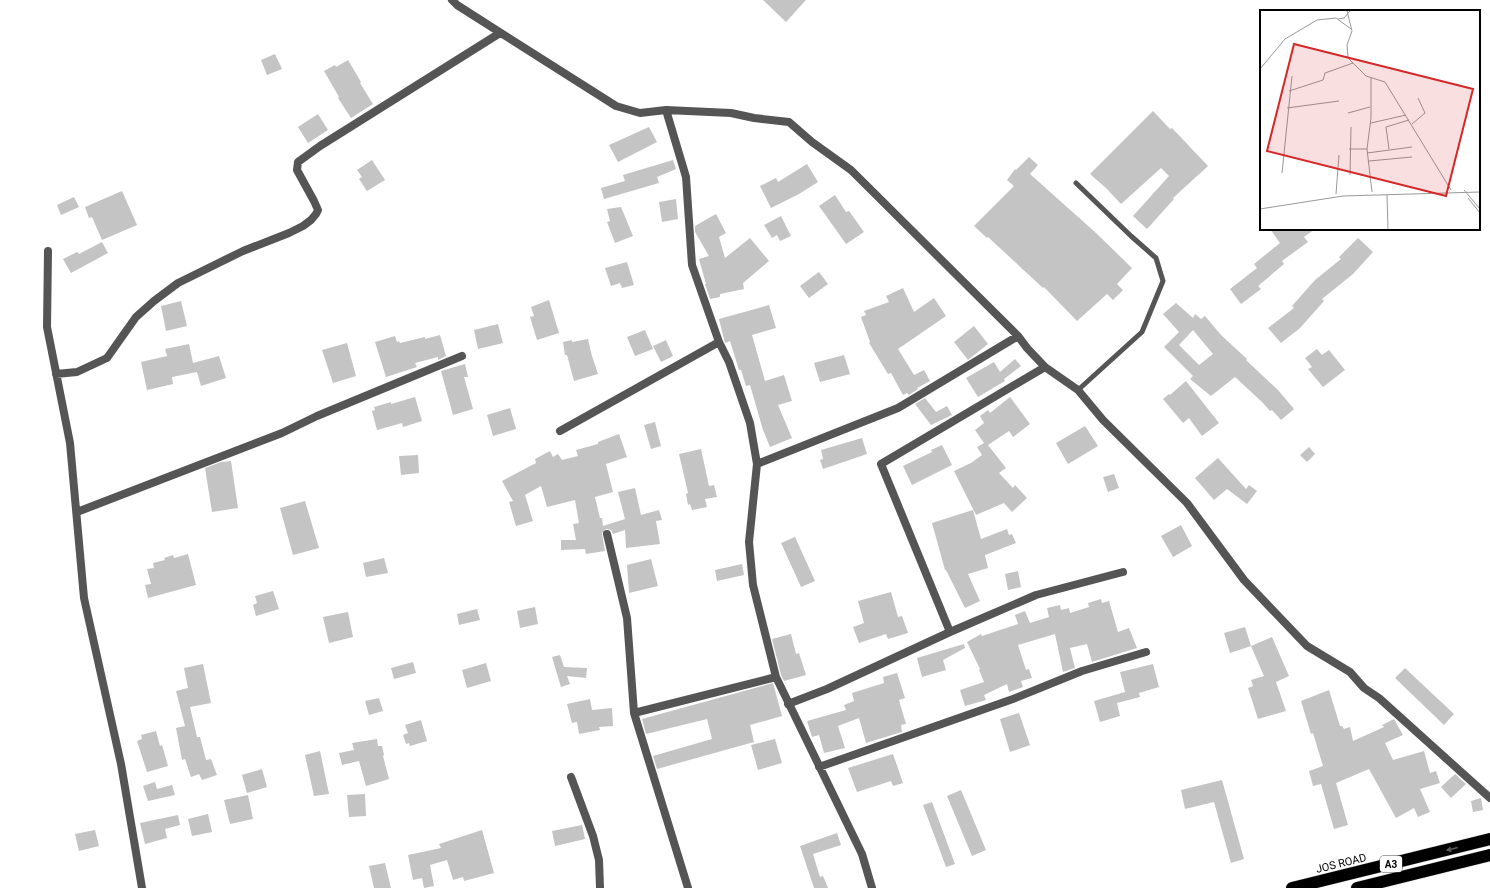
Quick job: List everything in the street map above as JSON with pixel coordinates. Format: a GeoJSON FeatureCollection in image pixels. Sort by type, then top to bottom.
{"type":"FeatureCollection","features":[{"type":"Feature","properties":{"kind":"highway","name":"JOS ROAD"},"geometry":{"type":"LineString","coordinates":[[1292,888],[1490,839]]}},
{"type":"Feature","properties":{"kind":"highway","name":"A3"},"geometry":{"type":"LineString","coordinates":[[1356,888],[1490,854]]}},
{"type":"Feature","properties":{"kind":"street"},"geometry":{"type":"LineString","coordinates":[[452,0],[457,5],[500,33],[616,106],[640,112],[666,110],[731,113],[754,118],[789,122],[812,142],[851,170],[1018,336],[1045,367],[1078,390],[1103,420],[1186,503],[1244,580],[1307,646],[1350,672],[1364,688],[1379,698],[1490,798]]}},
{"type":"Feature","properties":{"kind":"street"},"geometry":{"type":"LineString","coordinates":[[56,374],[77,372],[107,358],[136,317],[178,283],[243,250],[294,231],[312,220],[318,210],[297,170],[298,162],[320,146],[500,33]]}},
{"type":"Feature","properties":{"kind":"street"},"geometry":{"type":"LineString","coordinates":[[666,110],[686,177],[692,265],[719,342],[729,362],[750,423],[757,464],[749,542],[752,585],[776,677],[862,854],[872,888]]}},
{"type":"Feature","properties":{"kind":"street"},"geometry":{"type":"LineString","coordinates":[[48,251],[47,327],[70,443],[84,598],[121,764],[142,888]]}},
{"type":"Feature","properties":{"kind":"street"},"geometry":{"type":"LineString","coordinates":[[757,464],[898,408],[1018,336]]}},
{"type":"Feature","properties":{"kind":"street"},"geometry":{"type":"LineString","coordinates":[[560,431],[719,342]]}},
{"type":"Feature","properties":{"kind":"street"},"geometry":{"type":"LineString","coordinates":[[77,512],[282,433],[317,416],[462,356]]}},
{"type":"Feature","properties":{"kind":"street"},"geometry":{"type":"LineString","coordinates":[[950,632],[882,464],[1045,367]]}},
{"type":"Feature","properties":{"kind":"street"},"geometry":{"type":"LineString","coordinates":[[607,534],[627,618],[634,713],[688,888]]}},
{"type":"Feature","properties":{"kind":"street"},"geometry":{"type":"LineString","coordinates":[[788,704],[827,689],[950,632],[1036,595],[1123,572]]}},
{"type":"Feature","properties":{"kind":"street"},"geometry":{"type":"LineString","coordinates":[[819,767],[1013,699],[1082,671],[1146,652]]}},
{"type":"Feature","properties":{"kind":"street"},"geometry":{"type":"LineString","coordinates":[[634,713],[776,677]]}},
{"type":"Feature","properties":{"kind":"street"},"geometry":{"type":"LineString","coordinates":[[571,777],[593,836],[599,860],[600,888]]}},
{"type":"Feature","properties":{"kind":"lane"},"geometry":{"type":"LineString","coordinates":[[1076,183],[1156,258],[1163,281],[1142,332],[1078,390]]}},
{"type":"Feature","properties":{"kind":"building"},"geometry":{"type":"Polygon","coordinates":[[[763,0],[806,0],[786,22],[763,0]]]}},
{"type":"Feature","properties":{"kind":"building"},"geometry":{"type":"Polygon","coordinates":[[[275,54],[282,69],[267,75],[261,60],[275,54]]]}},
{"type":"Feature","properties":{"kind":"building"},"geometry":{"type":"Polygon","coordinates":[[[348,60],[373,104],[351,118],[338,98],[339,97],[324,71],[335,65],[336,67],[348,60]]]}},
{"type":"Feature","properties":{"kind":"building"},"geometry":{"type":"Polygon","coordinates":[[[1153,111],[1170,129],[1172,128],[1208,166],[1173,198],[1174,199],[1147,229],[1133,216],[1169,176],[1161,168],[1121,204],[1090,174],[1153,111]]]}},
{"type":"Feature","properties":{"kind":"building"},"geometry":{"type":"Polygon","coordinates":[[[318,114],[328,130],[308,143],[298,127],[318,114]]]}},
{"type":"Feature","properties":{"kind":"building"},"geometry":{"type":"Polygon","coordinates":[[[649,127],[657,142],[618,162],[609,145],[649,127]]]}},
{"type":"Feature","properties":{"kind":"building"},"geometry":{"type":"Polygon","coordinates":[[[1029,157],[1038,165],[1030,174],[1096,233],[1132,268],[1117,284],[1123,290],[1113,300],[1107,294],[1077,321],[1044,287],[1043,288],[974,226],[1014,186],[1007,180],[1015,169],[1016,170],[1029,157]]]}},
{"type":"Feature","properties":{"kind":"building"},"geometry":{"type":"Polygon","coordinates":[[[372,160],[385,180],[367,191],[359,179],[362,177],[357,170],[372,160]]]}},
{"type":"Feature","properties":{"kind":"building"},"geometry":{"type":"Polygon","coordinates":[[[673,160],[676,169],[657,177],[659,183],[604,199],[601,188],[625,181],[623,175],[673,160]]]}},
{"type":"Feature","properties":{"kind":"building"},"geometry":{"type":"Polygon","coordinates":[[[807,164],[818,182],[799,194],[771,208],[760,186],[776,178],[778,182],[807,164]]]}},
{"type":"Feature","properties":{"kind":"building"},"geometry":{"type":"Polygon","coordinates":[[[122,191],[137,225],[102,240],[92,217],[89,218],[85,207],[122,191]]]}},
{"type":"Feature","properties":{"kind":"building"},"geometry":{"type":"Polygon","coordinates":[[[835,195],[846,212],[849,211],[864,232],[846,244],[819,206],[835,195]]]}},
{"type":"Feature","properties":{"kind":"building"},"geometry":{"type":"Polygon","coordinates":[[[74,197],[79,207],[61,215],[57,205],[74,197]]]}},
{"type":"Feature","properties":{"kind":"building"},"geometry":{"type":"Polygon","coordinates":[[[676,199],[678,219],[662,222],[659,202],[676,199]]]}},
{"type":"Feature","properties":{"kind":"building"},"geometry":{"type":"Polygon","coordinates":[[[621,207],[633,236],[615,243],[607,222],[610,221],[607,209],[621,207]]]}},
{"type":"Feature","properties":{"kind":"building"},"geometry":{"type":"Polygon","coordinates":[[[716,214],[726,233],[719,237],[725,258],[750,238],[769,261],[743,283],[744,289],[720,294],[720,297],[710,299],[699,259],[709,256],[695,232],[695,226],[716,214]]]}},
{"type":"Feature","properties":{"kind":"building"},"geometry":{"type":"Polygon","coordinates":[[[781,216],[791,236],[780,241],[777,235],[772,238],[764,225],[781,216]]]}},
{"type":"Feature","properties":{"kind":"building"},"geometry":{"type":"Polygon","coordinates":[[[1271,230],[1314,230],[1304,237],[1308,242],[1282,261],[1284,264],[1258,286],[1261,289],[1241,304],[1230,289],[1257,268],[1254,264],[1280,243],[1271,230]]]}},
{"type":"Feature","properties":{"kind":"building"},"geometry":{"type":"Polygon","coordinates":[[[1358,238],[1373,252],[1353,274],[1322,299],[1324,301],[1300,328],[1281,343],[1268,328],[1294,308],[1292,306],[1315,280],[1341,259],[1339,257],[1358,238]]]}},
{"type":"Feature","properties":{"kind":"building"},"geometry":{"type":"Polygon","coordinates":[[[102,242],[108,253],[71,273],[63,259],[77,252],[79,254],[102,242]]]}},
{"type":"Feature","properties":{"kind":"building"},"geometry":{"type":"Polygon","coordinates":[[[627,262],[634,285],[622,288],[620,283],[611,286],[605,268],[627,262]]]}},
{"type":"Feature","properties":{"kind":"building"},"geometry":{"type":"Polygon","coordinates":[[[819,272],[828,284],[809,298],[800,286],[819,272]]]}},
{"type":"Feature","properties":{"kind":"building"},"geometry":{"type":"Polygon","coordinates":[[[903,288],[914,312],[934,298],[946,316],[898,349],[914,375],[924,370],[930,381],[917,388],[918,389],[909,395],[907,393],[903,395],[891,373],[888,374],[869,343],[870,342],[861,317],[866,315],[864,311],[889,302],[886,296],[903,288]]]}},
{"type":"Feature","properties":{"kind":"building"},"geometry":{"type":"Polygon","coordinates":[[[549,300],[559,333],[537,340],[530,317],[534,316],[531,307],[549,300]]]}},
{"type":"Feature","properties":{"kind":"building"},"geometry":{"type":"Polygon","coordinates":[[[181,301],[187,326],[166,331],[161,306],[181,301]]]}},
{"type":"Feature","properties":{"kind":"building"},"geometry":{"type":"Polygon","coordinates":[[[1176,303],[1193,318],[1195,314],[1201,319],[1205,316],[1221,335],[1278,390],[1294,409],[1281,420],[1235,377],[1211,396],[1190,379],[1193,376],[1164,347],[1179,332],[1163,314],[1176,303]],[[1193,330],[1179,345],[1199,365],[1213,354],[1193,330]]]}},
{"type":"Feature","properties":{"kind":"building"},"geometry":{"type":"Polygon","coordinates":[[[769,305],[776,328],[752,335],[765,381],[784,375],[792,401],[778,405],[792,438],[770,447],[763,430],[750,385],[746,386],[741,370],[739,370],[730,341],[725,343],[719,319],[769,305]]]}},
{"type":"Feature","properties":{"kind":"building"},"geometry":{"type":"Polygon","coordinates":[[[498,324],[503,343],[478,349],[474,330],[498,324]]]}},
{"type":"Feature","properties":{"kind":"building"},"geometry":{"type":"Polygon","coordinates":[[[974,326],[988,344],[968,360],[954,342],[974,326]]]}},
{"type":"Feature","properties":{"kind":"building"},"geometry":{"type":"Polygon","coordinates":[[[645,330],[653,349],[635,356],[627,337],[645,330]]]}},
{"type":"Feature","properties":{"kind":"building"},"geometry":{"type":"Polygon","coordinates":[[[440,335],[446,356],[438,360],[438,357],[415,363],[417,367],[386,377],[375,342],[395,336],[397,342],[399,341],[400,343],[440,335]]]}},
{"type":"Feature","properties":{"kind":"building"},"geometry":{"type":"Polygon","coordinates":[[[588,339],[598,374],[574,381],[567,355],[565,355],[563,342],[588,339]]]}},
{"type":"Feature","properties":{"kind":"building"},"geometry":{"type":"Polygon","coordinates":[[[666,340],[673,356],[661,362],[653,346],[666,340]]]}},
{"type":"Feature","properties":{"kind":"building"},"geometry":{"type":"Polygon","coordinates":[[[347,343],[356,376],[333,383],[322,350],[347,343]]]}},
{"type":"Feature","properties":{"kind":"building"},"geometry":{"type":"Polygon","coordinates":[[[189,344],[193,363],[219,356],[226,378],[201,386],[197,372],[172,377],[173,384],[147,390],[141,362],[167,356],[165,349],[189,344]]]}},
{"type":"Feature","properties":{"kind":"building"},"geometry":{"type":"Polygon","coordinates":[[[1317,349],[1322,355],[1329,350],[1345,370],[1323,387],[1308,369],[1312,367],[1305,358],[1317,349]]]}},
{"type":"Feature","properties":{"kind":"building"},"geometry":{"type":"Polygon","coordinates":[[[844,355],[850,374],[820,382],[814,363],[844,355]]]}},
{"type":"Feature","properties":{"kind":"building"},"geometry":{"type":"Polygon","coordinates":[[[1015,359],[1021,366],[1004,379],[1005,381],[978,397],[966,378],[994,362],[1000,372],[1015,359]]]}},
{"type":"Feature","properties":{"kind":"building"},"geometry":{"type":"Polygon","coordinates":[[[465,364],[468,377],[464,377],[473,409],[453,415],[441,371],[465,364]]]}},
{"type":"Feature","properties":{"kind":"building"},"geometry":{"type":"Polygon","coordinates":[[[1186,381],[1219,423],[1202,436],[1189,418],[1183,423],[1163,399],[1186,381]]]}},
{"type":"Feature","properties":{"kind":"building"},"geometry":{"type":"Polygon","coordinates":[[[415,397],[422,421],[403,427],[402,423],[377,430],[372,411],[375,410],[374,407],[415,397]]]}},
{"type":"Feature","properties":{"kind":"building"},"geometry":{"type":"Polygon","coordinates":[[[1010,397],[1030,424],[1013,437],[1009,431],[988,445],[1006,468],[999,473],[1013,488],[1015,485],[1027,498],[1012,512],[1004,503],[976,515],[954,471],[971,463],[982,455],[977,447],[984,443],[975,430],[984,423],[980,416],[988,410],[990,413],[1010,397]]]}},
{"type":"Feature","properties":{"kind":"building"},"geometry":{"type":"Polygon","coordinates":[[[925,398],[936,412],[947,406],[952,415],[931,425],[915,404],[925,398]]]}},
{"type":"Feature","properties":{"kind":"building"},"geometry":{"type":"Polygon","coordinates":[[[510,408],[516,429],[493,436],[487,415],[510,408]]]}},
{"type":"Feature","properties":{"kind":"building"},"geometry":{"type":"Polygon","coordinates":[[[655,422],[661,446],[651,449],[644,425],[655,422]]]}},
{"type":"Feature","properties":{"kind":"building"},"geometry":{"type":"Polygon","coordinates":[[[1085,426],[1098,446],[1068,464],[1056,443],[1085,426]]]}},
{"type":"Feature","properties":{"kind":"building"},"geometry":{"type":"Polygon","coordinates":[[[619,434],[627,457],[606,464],[613,492],[595,497],[600,518],[602,518],[603,526],[625,519],[618,492],[635,488],[641,515],[659,510],[662,520],[656,521],[660,544],[626,548],[625,530],[613,534],[611,530],[606,529],[602,533],[605,551],[586,554],[585,549],[561,550],[561,540],[576,540],[573,524],[579,523],[575,500],[547,507],[541,486],[525,495],[533,521],[516,526],[509,502],[513,501],[502,481],[536,463],[535,459],[550,451],[553,457],[558,454],[562,460],[578,456],[576,450],[598,444],[598,442],[619,434]]]}},
{"type":"Feature","properties":{"kind":"building"},"geometry":{"type":"Polygon","coordinates":[[[862,438],[867,454],[823,469],[820,460],[823,459],[821,450],[862,438]]]}},
{"type":"Feature","properties":{"kind":"building"},"geometry":{"type":"Polygon","coordinates":[[[942,445],[952,465],[912,485],[903,466],[932,452],[931,450],[942,445]]]}},
{"type":"Feature","properties":{"kind":"building"},"geometry":{"type":"Polygon","coordinates":[[[1309,447],[1315,454],[1307,462],[1300,455],[1309,447]]]}},
{"type":"Feature","properties":{"kind":"building"},"geometry":{"type":"Polygon","coordinates":[[[701,449],[709,486],[714,485],[717,497],[705,499],[707,507],[692,510],[690,504],[688,505],[686,494],[688,493],[679,454],[701,449]]]}},
{"type":"Feature","properties":{"kind":"building"},"geometry":{"type":"Polygon","coordinates":[[[418,455],[419,473],[401,475],[399,456],[418,455]]]}},
{"type":"Feature","properties":{"kind":"building"},"geometry":{"type":"Polygon","coordinates":[[[1218,458],[1246,489],[1249,485],[1257,491],[1247,504],[1227,489],[1214,500],[1195,478],[1218,458]]]}},
{"type":"Feature","properties":{"kind":"building"},"geometry":{"type":"Polygon","coordinates":[[[231,461],[238,508],[212,512],[205,468],[221,462],[231,461]]]}},
{"type":"Feature","properties":{"kind":"building"},"geometry":{"type":"Polygon","coordinates":[[[1114,474],[1119,488],[1108,492],[1103,477],[1114,474]]]}},
{"type":"Feature","properties":{"kind":"building"},"geometry":{"type":"Polygon","coordinates":[[[305,501],[319,548],[293,555],[280,508],[305,501]]]}},
{"type":"Feature","properties":{"kind":"building"},"geometry":{"type":"Polygon","coordinates":[[[973,510],[981,539],[1007,529],[1009,535],[1012,534],[1016,543],[985,555],[988,568],[968,574],[980,601],[965,608],[945,570],[932,523],[973,510]]]}},
{"type":"Feature","properties":{"kind":"building"},"geometry":{"type":"Polygon","coordinates":[[[1181,525],[1192,546],[1173,557],[1161,536],[1181,525]]]}},
{"type":"Feature","properties":{"kind":"building"},"geometry":{"type":"Polygon","coordinates":[[[795,537],[815,581],[801,587],[781,543],[795,537]]]}},
{"type":"Feature","properties":{"kind":"building"},"geometry":{"type":"Polygon","coordinates":[[[188,554],[196,585],[148,598],[145,585],[151,584],[147,569],[154,568],[153,563],[165,560],[164,558],[173,555],[174,558],[188,554]]]}},
{"type":"Feature","properties":{"kind":"building"},"geometry":{"type":"Polygon","coordinates":[[[384,558],[388,573],[366,577],[363,563],[384,558]]]}},
{"type":"Feature","properties":{"kind":"building"},"geometry":{"type":"Polygon","coordinates":[[[651,559],[658,586],[629,593],[627,565],[651,559]]]}},
{"type":"Feature","properties":{"kind":"building"},"geometry":{"type":"Polygon","coordinates":[[[742,564],[744,575],[717,581],[715,570],[742,564]]]}},
{"type":"Feature","properties":{"kind":"building"},"geometry":{"type":"Polygon","coordinates":[[[1018,571],[1021,587],[1008,590],[1005,574],[1018,571]]]}},
{"type":"Feature","properties":{"kind":"building"},"geometry":{"type":"Polygon","coordinates":[[[273,591],[279,609],[256,616],[253,605],[257,603],[255,596],[273,591]]]}},
{"type":"Feature","properties":{"kind":"building"},"geometry":{"type":"Polygon","coordinates":[[[891,592],[898,617],[902,616],[908,633],[888,639],[886,634],[859,643],[853,627],[864,623],[858,601],[891,592]]]}},
{"type":"Feature","properties":{"kind":"building"},"geometry":{"type":"Polygon","coordinates":[[[1101,599],[1102,603],[1109,601],[1118,632],[1129,628],[1137,648],[1092,662],[1087,644],[1070,648],[1075,668],[1063,672],[1055,634],[1018,645],[1026,670],[1029,669],[1032,678],[1021,681],[1023,687],[1009,692],[1007,684],[984,695],[986,700],[965,706],[960,690],[984,682],[979,670],[980,669],[967,642],[981,634],[982,636],[1018,624],[1015,615],[1025,611],[1030,623],[1049,617],[1047,608],[1060,605],[1061,610],[1069,608],[1070,613],[1089,607],[1088,603],[1101,599]]]}},
{"type":"Feature","properties":{"kind":"building"},"geometry":{"type":"Polygon","coordinates":[[[535,607],[538,624],[520,628],[517,611],[535,607]]]}},
{"type":"Feature","properties":{"kind":"building"},"geometry":{"type":"Polygon","coordinates":[[[477,609],[480,620],[459,625],[457,614],[477,609]]]}},
{"type":"Feature","properties":{"kind":"building"},"geometry":{"type":"Polygon","coordinates":[[[348,612],[353,637],[329,643],[323,617],[348,612]]]}},
{"type":"Feature","properties":{"kind":"building"},"geometry":{"type":"Polygon","coordinates":[[[1245,627],[1251,646],[1230,653],[1224,633],[1245,627]]]}},
{"type":"Feature","properties":{"kind":"building"},"geometry":{"type":"Polygon","coordinates":[[[791,634],[796,654],[799,653],[806,675],[784,681],[781,675],[772,639],[791,634]]]}},
{"type":"Feature","properties":{"kind":"building"},"geometry":{"type":"Polygon","coordinates":[[[1272,637],[1289,676],[1276,682],[1286,711],[1258,719],[1248,688],[1253,686],[1251,680],[1264,676],[1251,646],[1272,637]]]}},
{"type":"Feature","properties":{"kind":"building"},"geometry":{"type":"Polygon","coordinates":[[[964,644],[965,648],[943,660],[946,670],[922,677],[917,658],[964,644]]]}},
{"type":"Feature","properties":{"kind":"building"},"geometry":{"type":"Polygon","coordinates":[[[560,655],[564,667],[587,668],[586,678],[567,676],[570,684],[561,687],[552,657],[560,655]]]}},
{"type":"Feature","properties":{"kind":"building"},"geometry":{"type":"Polygon","coordinates":[[[413,662],[416,673],[394,679],[391,668],[413,662]]]}},
{"type":"Feature","properties":{"kind":"building"},"geometry":{"type":"Polygon","coordinates":[[[486,663],[491,681],[467,688],[462,670],[486,663]]]}},
{"type":"Feature","properties":{"kind":"building"},"geometry":{"type":"Polygon","coordinates":[[[203,664],[211,703],[190,707],[197,737],[200,737],[206,760],[211,759],[217,775],[202,780],[199,774],[191,777],[185,759],[182,760],[176,728],[185,726],[176,691],[188,688],[184,668],[203,664]]]}},
{"type":"Feature","properties":{"kind":"building"},"geometry":{"type":"Polygon","coordinates":[[[1153,664],[1159,687],[1139,693],[1140,697],[1117,703],[1120,716],[1100,722],[1094,701],[1125,692],[1120,672],[1153,664]]]}},
{"type":"Feature","properties":{"kind":"building"},"geometry":{"type":"Polygon","coordinates":[[[1405,668],[1454,714],[1444,725],[1395,678],[1405,668]]]}},
{"type":"Feature","properties":{"kind":"building"},"geometry":{"type":"Polygon","coordinates":[[[897,673],[905,698],[899,700],[906,724],[901,725],[902,732],[866,743],[859,718],[838,726],[845,748],[824,753],[819,735],[812,737],[807,721],[846,710],[844,705],[854,701],[852,693],[884,683],[883,677],[897,673]]]}},
{"type":"Feature","properties":{"kind":"building"},"geometry":{"type":"Polygon","coordinates":[[[773,683],[782,716],[750,725],[754,742],[657,769],[653,756],[712,739],[707,719],[646,734],[642,719],[773,683]]]}},
{"type":"Feature","properties":{"kind":"building"},"geometry":{"type":"Polygon","coordinates":[[[1329,690],[1340,726],[1344,729],[1350,727],[1353,741],[1384,727],[1382,725],[1394,719],[1403,735],[1385,743],[1393,760],[1424,751],[1430,773],[1436,771],[1440,783],[1420,789],[1430,812],[1418,817],[1414,808],[1396,818],[1369,769],[1336,783],[1348,825],[1334,829],[1321,784],[1313,786],[1309,771],[1323,766],[1301,701],[1329,690]]]}},
{"type":"Feature","properties":{"kind":"building"},"geometry":{"type":"Polygon","coordinates":[[[379,698],[383,711],[369,715],[365,701],[379,698]]]}},
{"type":"Feature","properties":{"kind":"building"},"geometry":{"type":"Polygon","coordinates":[[[590,699],[592,710],[612,708],[613,726],[599,727],[600,730],[579,734],[577,722],[572,723],[567,704],[590,699]]]}},
{"type":"Feature","properties":{"kind":"building"},"geometry":{"type":"Polygon","coordinates":[[[1019,713],[1030,745],[1010,752],[1000,719],[1019,713]]]}},
{"type":"Feature","properties":{"kind":"building"},"geometry":{"type":"Polygon","coordinates":[[[421,720],[427,741],[410,746],[409,743],[406,744],[403,735],[408,733],[405,725],[421,720]]]}},
{"type":"Feature","properties":{"kind":"building"},"geometry":{"type":"Polygon","coordinates":[[[156,731],[168,766],[147,772],[137,741],[142,739],[141,735],[156,731]]]}},
{"type":"Feature","properties":{"kind":"building"},"geometry":{"type":"Polygon","coordinates":[[[377,739],[378,746],[382,746],[389,779],[366,786],[359,761],[342,765],[339,753],[354,750],[352,743],[377,739]]]}},
{"type":"Feature","properties":{"kind":"building"},"geometry":{"type":"Polygon","coordinates":[[[775,739],[782,763],[758,770],[751,745],[775,739]]]}},
{"type":"Feature","properties":{"kind":"building"},"geometry":{"type":"Polygon","coordinates":[[[320,751],[329,794],[314,796],[305,755],[320,751]]]}},
{"type":"Feature","properties":{"kind":"building"},"geometry":{"type":"Polygon","coordinates":[[[893,754],[903,783],[893,786],[891,781],[857,792],[848,768],[893,754]]]}},
{"type":"Feature","properties":{"kind":"building"},"geometry":{"type":"Polygon","coordinates":[[[262,769],[267,787],[247,793],[242,775],[262,769]]]}},
{"type":"Feature","properties":{"kind":"building"},"geometry":{"type":"Polygon","coordinates":[[[1455,774],[1466,784],[1451,798],[1441,787],[1455,774]]]}},
{"type":"Feature","properties":{"kind":"building"},"geometry":{"type":"Polygon","coordinates":[[[1222,780],[1244,859],[1231,863],[1214,802],[1185,809],[1181,790],[1222,780]]]}},
{"type":"Feature","properties":{"kind":"building"},"geometry":{"type":"Polygon","coordinates":[[[155,782],[157,789],[172,785],[175,795],[148,801],[143,786],[155,782]]]}},
{"type":"Feature","properties":{"kind":"building"},"geometry":{"type":"Polygon","coordinates":[[[961,790],[986,850],[972,856],[947,796],[961,790]]]}},
{"type":"Feature","properties":{"kind":"building"},"geometry":{"type":"Polygon","coordinates":[[[365,794],[366,816],[349,817],[347,795],[365,794]]]}},
{"type":"Feature","properties":{"kind":"building"},"geometry":{"type":"Polygon","coordinates":[[[248,795],[253,819],[230,824],[224,800],[248,795]]]}},
{"type":"Feature","properties":{"kind":"building"},"geometry":{"type":"Polygon","coordinates":[[[1481,798],[1483,810],[1473,812],[1471,801],[1481,798]]]}},
{"type":"Feature","properties":{"kind":"building"},"geometry":{"type":"Polygon","coordinates":[[[932,802],[955,864],[946,867],[923,805],[932,802]]]}},
{"type":"Feature","properties":{"kind":"building"},"geometry":{"type":"Polygon","coordinates":[[[208,814],[212,832],[192,836],[188,819],[208,814]]]}},
{"type":"Feature","properties":{"kind":"building"},"geometry":{"type":"Polygon","coordinates":[[[178,815],[180,825],[165,829],[167,838],[145,844],[140,823],[178,815]]]}},
{"type":"Feature","properties":{"kind":"building"},"geometry":{"type":"Polygon","coordinates":[[[582,825],[585,839],[555,846],[552,831],[582,825]]]}},
{"type":"Feature","properties":{"kind":"building"},"geometry":{"type":"Polygon","coordinates":[[[95,830],[99,846],[79,851],[75,834],[95,830]]]}},
{"type":"Feature","properties":{"kind":"building"},"geometry":{"type":"Polygon","coordinates":[[[482,830],[494,873],[464,881],[463,877],[453,880],[447,860],[430,865],[434,886],[424,888],[422,878],[413,880],[408,855],[441,848],[439,844],[482,830]]]}},
{"type":"Feature","properties":{"kind":"building"},"geometry":{"type":"Polygon","coordinates":[[[837,833],[841,845],[813,854],[820,877],[823,876],[828,888],[814,888],[800,846],[837,833]]]}},
{"type":"Feature","properties":{"kind":"building"},"geometry":{"type":"Polygon","coordinates":[[[385,863],[391,888],[374,888],[369,866],[385,863]]]}}]}
